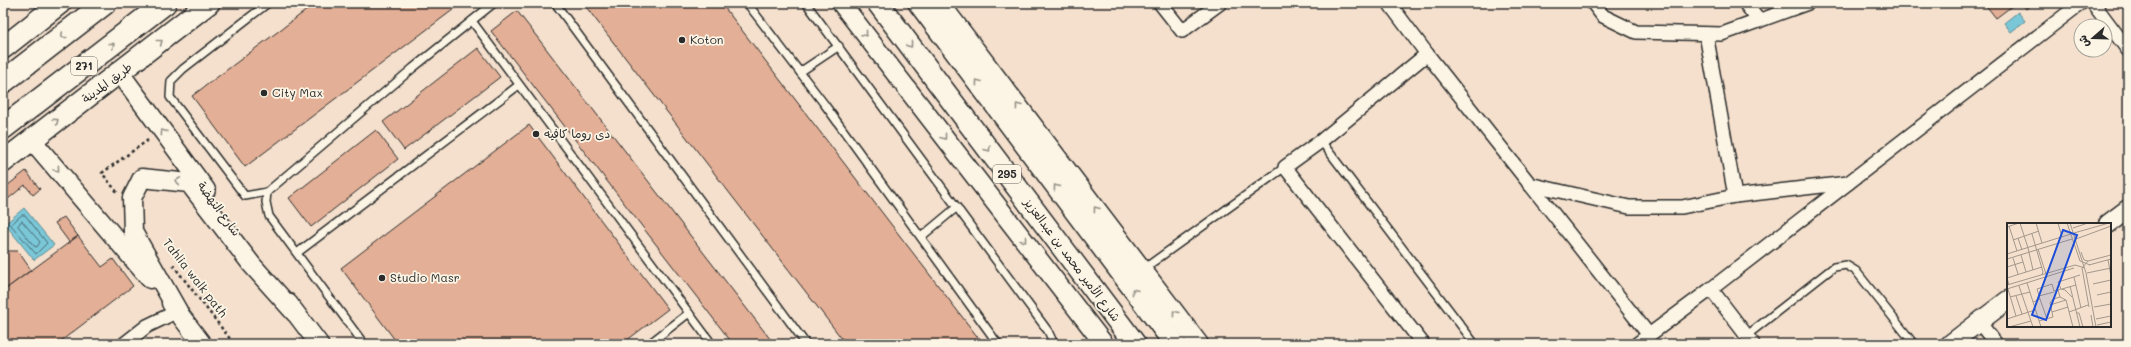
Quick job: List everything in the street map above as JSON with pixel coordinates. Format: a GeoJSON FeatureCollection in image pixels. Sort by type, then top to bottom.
{"type":"FeatureCollection","features":[{"type":"Feature","properties":{"kind":"highway"},"geometry":{"type":"LineString","coordinates":[[3,82],[105,3]]}},
{"type":"Feature","properties":{"kind":"highway","name":"271"},"geometry":{"type":"LineString","coordinates":[[3,128],[165,3]]}},
{"type":"Feature","properties":{"kind":"main road"},"geometry":{"type":"LineString","coordinates":[[3,48],[60,3]]}},
{"type":"Feature","properties":{"kind":"main road","name":"طريق المدينة"},"geometry":{"type":"LineString","coordinates":[[3,162],[209,3]]}},
{"type":"Feature","properties":{"kind":"main road","name":"شارع الأمير محمد بن عبدالعزيز"},"geometry":{"type":"LineString","coordinates":[[878,3],[1135,344]]}},
{"type":"Feature","properties":{"kind":"main road","name":"295"},"geometry":{"type":"LineString","coordinates":[[919,3],[1175,344]]}},
{"type":"Feature","properties":{"kind":"street"},"geometry":{"type":"LineString","coordinates":[[841,3],[1104,344]]}},
{"type":"Feature","properties":{"kind":"street"},"geometry":{"type":"LineString","coordinates":[[940,3],[1199,344]]}},
{"type":"Feature","properties":{"kind":"street"},"geometry":{"type":"LineString","coordinates":[[1160,3],[1182,31],[1220,3]]}},
{"type":"Feature","properties":{"kind":"street"},"geometry":{"type":"LineString","coordinates":[[1390,3],[1426,54],[1649,335]]}},
{"type":"Feature","properties":{"kind":"street"},"geometry":{"type":"LineString","coordinates":[[1593,3],[1603,16],[1636,32],[1706,34],[1722,34],[1808,3]]}},
{"type":"Feature","properties":{"kind":"street"},"geometry":{"type":"LineString","coordinates":[[1745,3],[1759,21]]}},
{"type":"Feature","properties":{"kind":"street"},"geometry":{"type":"LineString","coordinates":[[1637,344],[2081,3]]}},
{"type":"Feature","properties":{"kind":"street"},"geometry":{"type":"LineString","coordinates":[[2093,3],[2128,50]]}},
{"type":"Feature","properties":{"kind":"street"},"geometry":{"type":"LineString","coordinates":[[1706,34],[1735,196]]}},
{"type":"Feature","properties":{"kind":"street"},"geometry":{"type":"LineString","coordinates":[[1423,344],[1285,167],[1321,141],[1426,54]]}},
{"type":"Feature","properties":{"kind":"street","name":"شارع النهضة"},"geometry":{"type":"LineString","coordinates":[[120,73],[319,344]]}},
{"type":"Feature","properties":{"kind":"street"},"geometry":{"type":"LineString","coordinates":[[32,139],[178,311],[202,344]]}},
{"type":"Feature","properties":{"kind":"street"},"geometry":{"type":"LineString","coordinates":[[178,311],[133,232],[132,198],[142,178],[189,183],[252,265],[295,313]]}},
{"type":"Feature","properties":{"kind":"street"},"geometry":{"type":"LineString","coordinates":[[1529,184],[1629,207],[1682,208],[1735,196],[1848,183]]}},
{"type":"Feature","properties":{"kind":"street"},"geometry":{"type":"LineString","coordinates":[[2109,223],[2128,209]]}},
{"type":"Feature","properties":{"kind":"street"},"geometry":{"type":"LineString","coordinates":[[1710,289],[1749,340]]}},
{"type":"Feature","properties":{"kind":"street"},"geometry":{"type":"LineString","coordinates":[[1950,344],[2007,301]]}},
{"type":"Feature","properties":{"kind":"street"},"geometry":{"type":"LineString","coordinates":[[124,344],[147,326],[178,311]]}},
{"type":"Feature","properties":{"kind":"street"},"geometry":{"type":"LineString","coordinates":[[1979,322],[1996,344]]}},
{"type":"Feature","properties":{"kind":"lane"},"geometry":{"type":"LineString","coordinates":[[268,3],[183,69],[171,81],[170,97],[245,196],[267,192],[494,3]]}},
{"type":"Feature","properties":{"kind":"lane"},"geometry":{"type":"LineString","coordinates":[[555,3],[806,344]]}},
{"type":"Feature","properties":{"kind":"lane"},"geometry":{"type":"LineString","coordinates":[[747,3],[800,72],[998,344]]}},
{"type":"Feature","properties":{"kind":"lane"},"geometry":{"type":"LineString","coordinates":[[806,3],[1048,332],[1054,344]]}},
{"type":"Feature","properties":{"kind":"lane"},"geometry":{"type":"LineString","coordinates":[[472,21],[712,344]]}},
{"type":"Feature","properties":{"kind":"lane"},"geometry":{"type":"LineString","coordinates":[[800,72],[839,46]]}},
{"type":"Feature","properties":{"kind":"lane"},"geometry":{"type":"LineString","coordinates":[[296,253],[519,85]]}},
{"type":"Feature","properties":{"kind":"lane"},"geometry":{"type":"LineString","coordinates":[[1321,141],[1475,344]]}},
{"type":"Feature","properties":{"kind":"lane"},"geometry":{"type":"LineString","coordinates":[[1142,270],[1285,167]]}},
{"type":"Feature","properties":{"kind":"lane"},"geometry":{"type":"LineString","coordinates":[[267,192],[266,202],[269,216],[364,344]]}},
{"type":"Feature","properties":{"kind":"lane"},"geometry":{"type":"LineString","coordinates":[[920,237],[957,207]]}},
{"type":"Feature","properties":{"kind":"lane"},"geometry":{"type":"LineString","coordinates":[[1749,340],[1834,266],[1846,265],[1856,271],[1914,344]]}},
{"type":"Feature","properties":{"kind":"lane"},"geometry":{"type":"LineString","coordinates":[[649,344],[689,313]]}},
{"type":"Feature","properties":{"kind":"path"},"geometry":{"type":"LineString","coordinates":[[121,197],[102,173],[150,139]]}},
{"type":"Feature","properties":{"kind":"path","name":"Tahlia walk path"},"geometry":{"type":"LineString","coordinates":[[169,260],[234,344]]}},
{"type":"Feature","properties":{"kind":"water"},"geometry":{"type":"Polygon","coordinates":[[[2018,12],[2025,21],[2011,32],[2004,23],[2018,12]]]}},
{"type":"Feature","properties":{"kind":"water"},"geometry":{"type":"Polygon","coordinates":[[[24,208],[54,245],[34,260],[5,224],[24,208]]]}},
{"type":"Feature","properties":{"kind":"building"},"geometry":{"type":"Polygon","coordinates":[[[316,3],[462,3],[245,167],[192,96],[316,3]]]}},
{"type":"Feature","properties":{"kind":"building"},"geometry":{"type":"Polygon","coordinates":[[[583,3],[721,3],[983,344],[846,344],[583,3]]]}},
{"type":"Feature","properties":{"kind":"building"},"geometry":{"type":"Polygon","coordinates":[[[1984,3],[2016,3],[1996,18],[1984,3]]]}},
{"type":"Feature","properties":{"kind":"building"},"geometry":{"type":"Polygon","coordinates":[[[2022,3],[2033,3],[2026,9],[2022,3]]]}},
{"type":"Feature","properties":{"kind":"building"},"geometry":{"type":"Polygon","coordinates":[[[517,11],[774,344],[733,344],[491,31],[517,11]]]}},
{"type":"Feature","properties":{"kind":"building"},"geometry":{"type":"Polygon","coordinates":[[[478,48],[500,77],[404,150],[383,122],[478,48]]]}},
{"type":"Feature","properties":{"kind":"building"},"geometry":{"type":"Polygon","coordinates":[[[529,125],[668,309],[622,344],[398,344],[341,268],[529,125]]]}},
{"type":"Feature","properties":{"kind":"building"},"geometry":{"type":"Polygon","coordinates":[[[376,130],[398,159],[311,227],[289,198],[376,130]]]}},
{"type":"Feature","properties":{"kind":"building"},"geometry":{"type":"Polygon","coordinates":[[[26,171],[40,189],[33,195],[25,185],[3,203],[3,189],[26,171]]]}},
{"type":"Feature","properties":{"kind":"building"},"geometry":{"type":"Polygon","coordinates":[[[64,217],[78,236],[69,242],[55,223],[64,217]]]}},
{"type":"Feature","properties":{"kind":"building"},"geometry":{"type":"Polygon","coordinates":[[[78,236],[102,267],[113,259],[133,286],[57,344],[3,344],[3,291],[78,236]]]}},
{"type":"Feature","properties":{"kind":"building"},"geometry":{"type":"Polygon","coordinates":[[[3,251],[18,251],[31,270],[3,291],[3,251]]]}},
{"type":"Feature","properties":{"kind":"place","name":"Koton"},"geometry":{"type":"Point","coordinates":[682,40]}},
{"type":"Feature","properties":{"kind":"place","name":"City Max"},"geometry":{"type":"Point","coordinates":[264,93]}},
{"type":"Feature","properties":{"kind":"place","name":"دى روما كافيه"},"geometry":{"type":"Point","coordinates":[536,134]}},
{"type":"Feature","properties":{"kind":"place","name":"Studio Masr"},"geometry":{"type":"Point","coordinates":[382,278]}}]}
